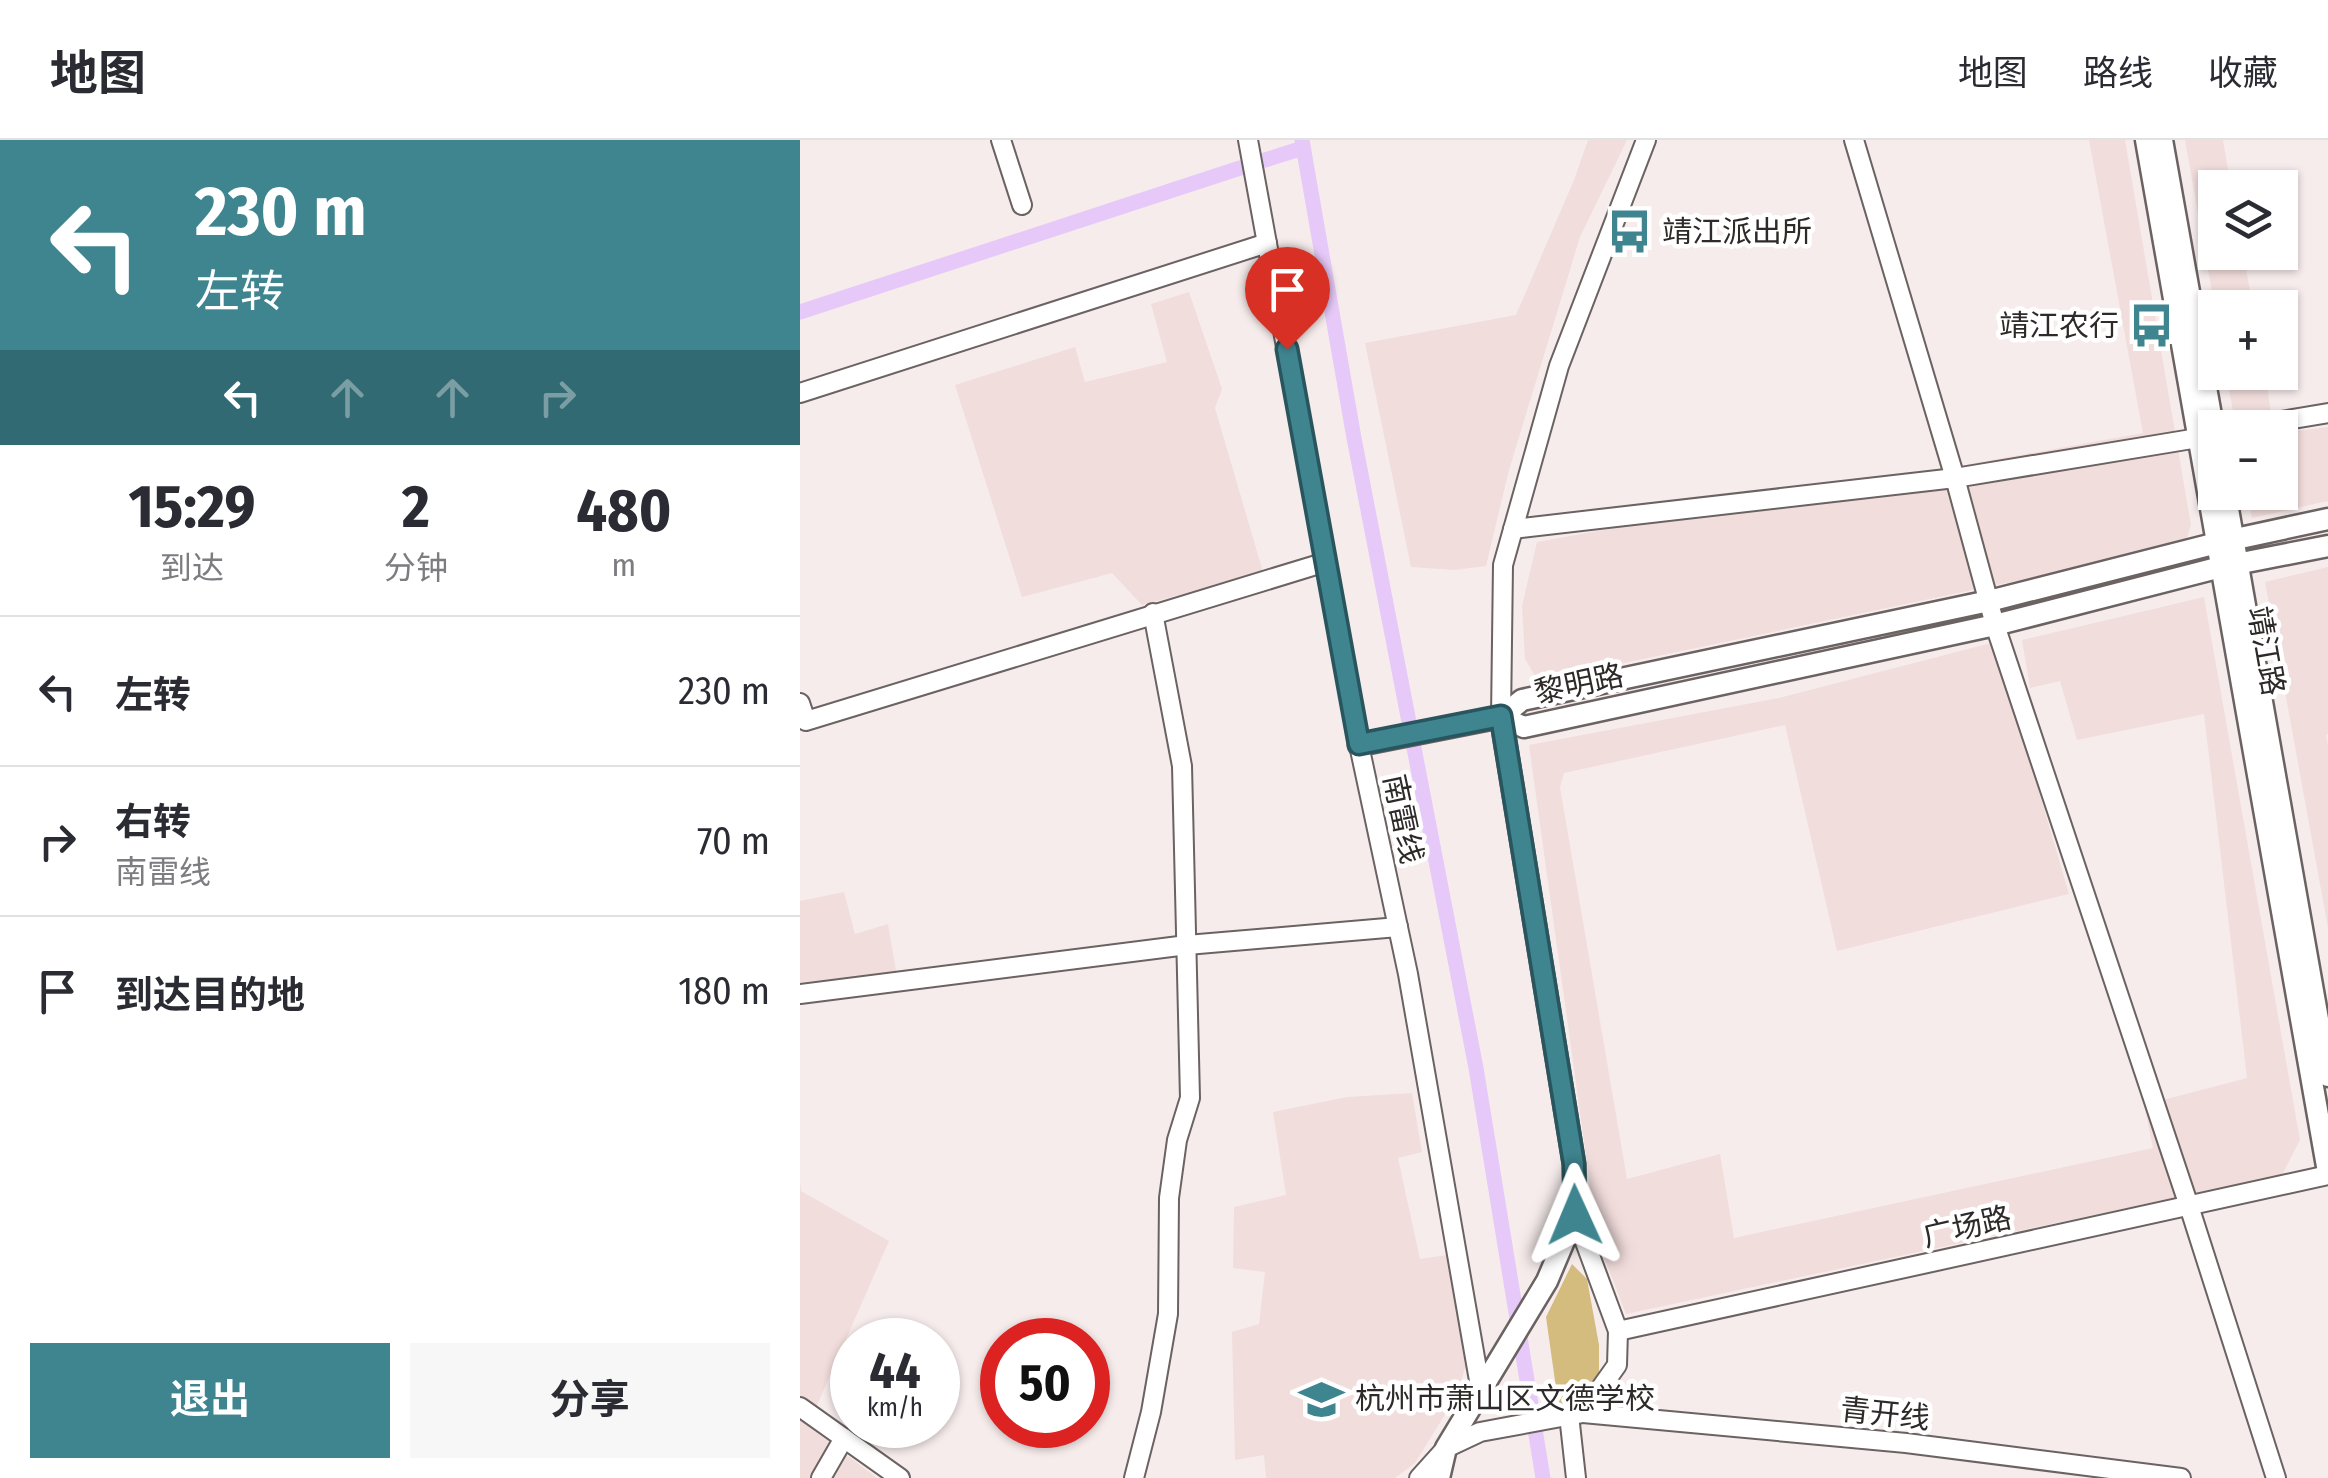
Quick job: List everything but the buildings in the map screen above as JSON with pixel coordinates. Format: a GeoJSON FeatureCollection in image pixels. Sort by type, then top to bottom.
{"type":"FeatureCollection","features":[{"type":"Feature","properties":{"kind":"main road","name":"靖江路"},"geometry":{"type":"LineString","coordinates":[[2146,140],[2205,410]]}},
{"type":"Feature","properties":{"kind":"main road","name":"靖江路"},"geometry":{"type":"LineString","coordinates":[[2162,140],[2206,410]]}},
{"type":"Feature","properties":{"kind":"main road","name":"靖江路"},"geometry":{"type":"LineString","coordinates":[[2221,510],[2328,1174]]}},
{"type":"Feature","properties":{"kind":"main road","name":"靖江路"},"geometry":{"type":"LineString","coordinates":[[2225,510],[2225,542]]}},
{"type":"Feature","properties":{"kind":"main road","name":"黎明路"},"geometry":{"type":"LineString","coordinates":[[2328,519],[1988,601],[1522,700],[1501,716],[1524,727],[1995,625],[2229,566],[2328,546]]}},
{"type":"Feature","properties":{"kind":"main road","name":"靖江路"},"geometry":{"type":"LineString","coordinates":[[2229,566],[2328,1076]]}},
{"type":"Feature","properties":{"kind":"main road"},"geometry":{"type":"LineString","coordinates":[[1370,742],[1501,716],[1574,1164],[1575,1215],[1543,1288],[1446,1448],[1440,1478]]}},
{"type":"Feature","properties":{"kind":"street"},"geometry":{"type":"LineString","coordinates":[[1001,140],[1022,205]]}},
{"type":"Feature","properties":{"kind":"street","name":"南雷线"},"geometry":{"type":"LineString","coordinates":[[1248,140],[1326,562],[1370,742],[1398,927],[1480,1392]]}},
{"type":"Feature","properties":{"kind":"street"},"geometry":{"type":"LineString","coordinates":[[1501,716],[1503,566],[1558,366],[1646,140]]}},
{"type":"Feature","properties":{"kind":"street"},"geometry":{"type":"LineString","coordinates":[[1854,140],[1995,625],[2276,1478]]}},
{"type":"Feature","properties":{"kind":"street"},"geometry":{"type":"LineString","coordinates":[[800,394],[1267,243]]}},
{"type":"Feature","properties":{"kind":"street"},"geometry":{"type":"LineString","coordinates":[[2298,418],[2328,413]]}},
{"type":"Feature","properties":{"kind":"street"},"geometry":{"type":"LineString","coordinates":[[1514,529],[1955,478],[2198,437]]}},
{"type":"Feature","properties":{"kind":"street"},"geometry":{"type":"LineString","coordinates":[[802,716],[1326,562]]}},
{"type":"Feature","properties":{"kind":"street"},"geometry":{"type":"LineString","coordinates":[[1134,1478],[1151,1412],[1168,1314],[1169,1198],[1177,1140],[1190,1098],[1182,766],[1153,614]]}},
{"type":"Feature","properties":{"kind":"street"},"geometry":{"type":"LineString","coordinates":[[800,994],[1187,945],[1398,927]]}},
{"type":"Feature","properties":{"kind":"street","name":"广场路"},"geometry":{"type":"LineString","coordinates":[[1618,1331],[2328,1174]]}},
{"type":"Feature","properties":{"kind":"street"},"geometry":{"type":"LineString","coordinates":[[1575,1215],[1618,1331],[1617,1366],[1571,1415],[1576,1478]]}},
{"type":"Feature","properties":{"kind":"street"},"geometry":{"type":"LineString","coordinates":[[800,1407],[830,1428]]}},
{"type":"Feature","properties":{"kind":"street","name":"青开线"},"geometry":{"type":"LineString","coordinates":[[1446,1448],[1480,1432],[1571,1415],[1906,1443],[2181,1478]]}},
{"type":"Feature","properties":{"kind":"street"},"geometry":{"type":"LineString","coordinates":[[821,1478],[838,1448]]}},
{"type":"Feature","properties":{"kind":"street"},"geometry":{"type":"LineString","coordinates":[[858,1448],[900,1478]]}},
{"type":"Feature","properties":{"kind":"street"},"geometry":{"type":"LineString","coordinates":[[1419,1478],[1446,1448]]}},
{"type":"Feature","properties":{"kind":"shaded area"},"geometry":{"type":"Polygon","coordinates":[[[1588,140],[1627,140],[1580,237],[1509,470],[1486,566],[1455,570],[1411,567],[1365,343],[1516,315],[1588,140]]]}},
{"type":"Feature","properties":{"kind":"shaded area"},"geometry":{"type":"Polygon","coordinates":[[[2089,140],[2125,140],[2191,525],[2184,546],[1538,681],[1525,659],[1522,606],[1537,542],[2143,433],[2089,140]]]}},
{"type":"Feature","properties":{"kind":"shaded area"},"geometry":{"type":"Polygon","coordinates":[[[2185,140],[2223,140],[2228,170],[2198,170],[2198,213],[2185,140]]]}},
{"type":"Feature","properties":{"kind":"shaded area"},"geometry":{"type":"Polygon","coordinates":[[[2208,270],[2246,270],[2250,290],[2212,290],[2208,270]]]}},
{"type":"Feature","properties":{"kind":"shaded area"},"geometry":{"type":"Polygon","coordinates":[[[1189,292],[1222,389],[1215,408],[1263,572],[1142,605],[1112,573],[1022,597],[955,385],[1075,347],[1085,382],[1167,362],[1151,304],[1189,292]]]}},
{"type":"Feature","properties":{"kind":"shaded area"},"geometry":{"type":"Polygon","coordinates":[[[2229,390],[2268,390],[2270,410],[2233,410],[2229,390]]]}},
{"type":"Feature","properties":{"kind":"shaded area"},"geometry":{"type":"Polygon","coordinates":[[[2328,427],[2328,501],[2298,508],[2298,431],[2328,427]]]}},
{"type":"Feature","properties":{"kind":"shaded area"},"geometry":{"type":"Polygon","coordinates":[[[2250,510],[2288,510],[2252,518],[2250,510]]]}},
{"type":"Feature","properties":{"kind":"shaded area"},"geometry":{"type":"Polygon","coordinates":[[[2328,567],[2326,735],[2328,928],[2265,582],[2328,567]]]}},
{"type":"Feature","properties":{"kind":"shaded area"},"geometry":{"type":"Polygon","coordinates":[[[2204,597],[2300,1140],[2282,1175],[1626,1314],[1594,1231],[1529,745],[1779,698],[1995,642],[2069,894],[1837,951],[1785,725],[1564,773],[1560,787],[1627,1179],[1720,1154],[1734,1238],[2153,1148],[2144,1105],[2247,1078],[2204,714],[2077,740],[2060,681],[2030,688],[2022,640],[2204,597]]]}},
{"type":"Feature","properties":{"kind":"shaded area"},"geometry":{"type":"Polygon","coordinates":[[[844,892],[855,934],[888,924],[896,971],[800,986],[800,901],[844,892]]]}},
{"type":"Feature","properties":{"kind":"shaded area"},"geometry":{"type":"Polygon","coordinates":[[[1412,1093],[1422,1152],[1398,1158],[1420,1259],[1447,1255],[1466,1365],[1457,1395],[1415,1463],[1395,1478],[1266,1478],[1264,1455],[1235,1460],[1232,1332],[1259,1324],[1265,1272],[1233,1268],[1234,1207],[1286,1195],[1273,1112],[1347,1097],[1412,1093]]]}},
{"type":"Feature","properties":{"kind":"shaded area"},"geometry":{"type":"Polygon","coordinates":[[[800,1180],[801,1191],[889,1241],[855,1318],[830,1318],[830,1376],[808,1426],[830,1443],[830,1448],[837,1448],[877,1478],[800,1478],[800,1180]]]}},
{"type":"Feature","properties":{"kind":"shaded area"},"geometry":{"type":"Polygon","coordinates":[[[1572,1264],[1587,1279],[1599,1345],[1599,1376],[1577,1402],[1559,1409],[1546,1317],[1572,1264]]]}},
{"type":"Feature","properties":{"kind":"waterway"},"geometry":{"type":"LineString","coordinates":[[1302,140],[1354,438],[1476,1068],[1543,1478]]}},
{"type":"Feature","properties":{"kind":"waterway"},"geometry":{"type":"LineString","coordinates":[[1265,160],[1303,148]]}},
{"type":"Feature","properties":{"kind":"waterway"},"geometry":{"type":"LineString","coordinates":[[800,312],[1240,168]]}},
{"type":"Feature","properties":{"kind":"place","name":"靖江派出所"},"geometry":{"type":"Point","coordinates":[1629,232]}},
{"type":"Feature","properties":{"kind":"place","name":"靖江农行"},"geometry":{"type":"Point","coordinates":[2152,326]}},
{"type":"Feature","properties":{"kind":"place","name":"杭州市萧山区文德学校"},"geometry":{"type":"Point","coordinates":[1322,1399]}},
{"type":"Feature","properties":{"kind":"route"},"geometry":{"type":"LineString","coordinates":[[1287,349],[1359,744],[1501,716],[1574,1164],[1575,1215]]}}]}
